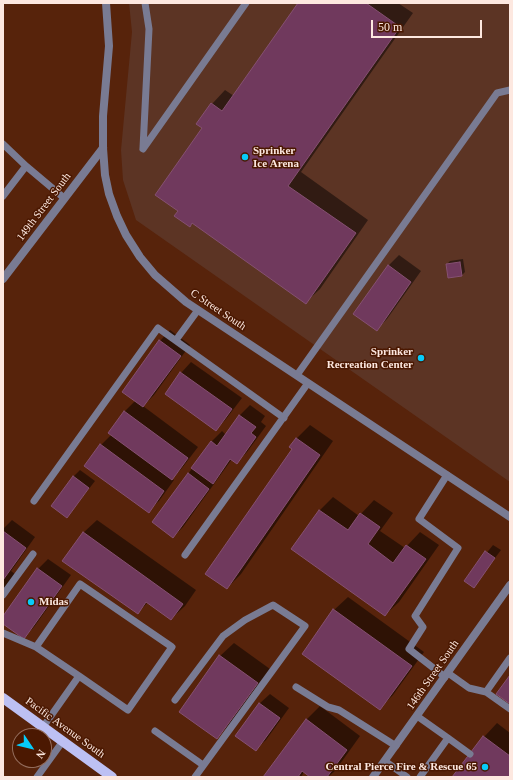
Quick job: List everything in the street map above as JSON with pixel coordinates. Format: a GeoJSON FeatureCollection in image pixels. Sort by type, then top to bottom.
{"type":"FeatureCollection","features":[{"type":"Feature","properties":{"kind":"main road","name":"Pacific Avenue South"},"geometry":{"type":"LineString","coordinates":[[3,698],[112,777]]}},
{"type":"Feature","properties":{"kind":"street","name":"C Street South"},"geometry":{"type":"LineString","coordinates":[[106,3],[109,46],[102,148],[109,194],[126,235],[140,257],[170,290],[198,310],[510,518]]}},
{"type":"Feature","properties":{"kind":"street","name":"149th Street South"},"geometry":{"type":"LineString","coordinates":[[3,279],[102,148]]}},
{"type":"Feature","properties":{"kind":"street","name":"146th Street South"},"geometry":{"type":"LineString","coordinates":[[374,777],[510,585]]}},
{"type":"Feature","properties":{"kind":"lane"},"geometry":{"type":"LineString","coordinates":[[145,3],[149,29],[143,149],[246,3]]}},
{"type":"Feature","properties":{"kind":"lane"},"geometry":{"type":"LineString","coordinates":[[296,376],[497,93],[510,90]]}},
{"type":"Feature","properties":{"kind":"lane"},"geometry":{"type":"LineString","coordinates":[[3,144],[26,166],[64,198]]}},
{"type":"Feature","properties":{"kind":"lane"},"geometry":{"type":"LineString","coordinates":[[3,196],[26,166]]}},
{"type":"Feature","properties":{"kind":"lane"},"geometry":{"type":"LineString","coordinates":[[176,340],[198,310]]}},
{"type":"Feature","properties":{"kind":"lane"},"geometry":{"type":"LineString","coordinates":[[34,501],[158,328],[284,418]]}},
{"type":"Feature","properties":{"kind":"lane"},"geometry":{"type":"LineString","coordinates":[[185,555],[308,383]]}},
{"type":"Feature","properties":{"kind":"lane"},"geometry":{"type":"LineString","coordinates":[[447,475],[419,519],[458,548],[415,616],[423,627],[409,650],[446,675],[469,688],[486,692],[510,709]]}},
{"type":"Feature","properties":{"kind":"lane"},"geometry":{"type":"LineString","coordinates":[[3,595],[33,554]]}},
{"type":"Feature","properties":{"kind":"lane"},"geometry":{"type":"LineString","coordinates":[[3,633],[36,647],[128,710],[172,647],[80,584],[36,647]]}},
{"type":"Feature","properties":{"kind":"lane"},"geometry":{"type":"LineString","coordinates":[[175,700],[223,636],[245,620],[273,605],[305,626],[195,777]]}},
{"type":"Feature","properties":{"kind":"lane"},"geometry":{"type":"LineString","coordinates":[[486,692],[510,658]]}},
{"type":"Feature","properties":{"kind":"lane"},"geometry":{"type":"LineString","coordinates":[[44,727],[79,676]]}},
{"type":"Feature","properties":{"kind":"lane"},"geometry":{"type":"LineString","coordinates":[[296,687],[328,708],[339,710],[396,746]]}},
{"type":"Feature","properties":{"kind":"lane"},"geometry":{"type":"LineString","coordinates":[[417,716],[470,754]]}},
{"type":"Feature","properties":{"kind":"lane"},"geometry":{"type":"LineString","coordinates":[[155,731],[203,765]]}},
{"type":"Feature","properties":{"kind":"lane"},"geometry":{"type":"LineString","coordinates":[[420,777],[448,738]]}},
{"type":"Feature","properties":{"kind":"lane"},"geometry":{"type":"LineString","coordinates":[[37,777],[63,741]]}},
{"type":"Feature","properties":{"kind":"lane"},"geometry":{"type":"LineString","coordinates":[[385,761],[407,777]]}},
{"type":"Feature","properties":{"kind":"shaded area","name":"Sprinker Recreation Center"},"geometry":{"type":"Polygon","coordinates":[[[129,3],[510,3],[510,482],[136,220],[123,180],[121,150],[132,32],[129,3]]]}},
{"type":"Feature","properties":{"kind":"building","name":"Sprinker Ice Arena"},"geometry":{"type":"Polygon","coordinates":[[[298,3],[366,3],[400,27],[288,186],[356,233],[306,304],[192,223],[190,227],[174,216],[178,211],[155,195],[202,128],[196,124],[211,103],[222,111],[298,3]]]}},
{"type":"Feature","properties":{"kind":"building"},"geometry":{"type":"Polygon","coordinates":[[[460,262],[462,276],[448,278],[446,264],[460,262]]]}},
{"type":"Feature","properties":{"kind":"building"},"geometry":{"type":"Polygon","coordinates":[[[388,265],[411,282],[377,331],[353,314],[388,265]]]}},
{"type":"Feature","properties":{"kind":"building"},"geometry":{"type":"Polygon","coordinates":[[[159,340],[181,356],[143,407],[122,392],[159,340]]]}},
{"type":"Feature","properties":{"kind":"building"},"geometry":{"type":"Polygon","coordinates":[[[180,372],[232,409],[216,431],[165,394],[180,372]]]}},
{"type":"Feature","properties":{"kind":"building"},"geometry":{"type":"Polygon","coordinates":[[[124,411],[188,458],[172,480],[108,433],[124,411]]]}},
{"type":"Feature","properties":{"kind":"building"},"geometry":{"type":"Polygon","coordinates":[[[239,415],[256,427],[251,433],[256,437],[237,464],[230,459],[213,484],[191,468],[211,441],[217,446],[239,415]]]}},
{"type":"Feature","properties":{"kind":"building"},"geometry":{"type":"Polygon","coordinates":[[[296,438],[320,455],[227,589],[205,574],[292,449],[289,447],[296,438]]]}},
{"type":"Feature","properties":{"kind":"building"},"geometry":{"type":"Polygon","coordinates":[[[100,444],[164,491],[149,513],[84,466],[100,444]]]}},
{"type":"Feature","properties":{"kind":"building"},"geometry":{"type":"Polygon","coordinates":[[[188,473],[209,489],[173,538],[152,522],[188,473]]]}},
{"type":"Feature","properties":{"kind":"building"},"geometry":{"type":"Polygon","coordinates":[[[73,476],[89,488],[67,518],[51,506],[73,476]]]}},
{"type":"Feature","properties":{"kind":"building"},"geometry":{"type":"Polygon","coordinates":[[[319,510],[348,530],[360,513],[380,527],[368,544],[393,563],[406,545],[426,559],[385,616],[291,549],[319,510]]]}},
{"type":"Feature","properties":{"kind":"building"},"geometry":{"type":"Polygon","coordinates":[[[3,531],[26,548],[3,580],[3,531]]]}},
{"type":"Feature","properties":{"kind":"building"},"geometry":{"type":"Polygon","coordinates":[[[83,532],[183,604],[171,620],[146,602],[138,614],[62,561],[83,532]]]}},
{"type":"Feature","properties":{"kind":"building"},"geometry":{"type":"Polygon","coordinates":[[[485,551],[495,558],[474,588],[464,581],[485,551]]]}},
{"type":"Feature","properties":{"kind":"building"},"geometry":{"type":"Polygon","coordinates":[[[37,568],[62,586],[24,639],[3,624],[3,616],[37,568]]]}},
{"type":"Feature","properties":{"kind":"building"},"geometry":{"type":"Polygon","coordinates":[[[333,609],[412,666],[380,710],[302,654],[333,609]]]}},
{"type":"Feature","properties":{"kind":"building"},"geometry":{"type":"Polygon","coordinates":[[[219,655],[258,683],[217,739],[179,712],[219,655]]]}},
{"type":"Feature","properties":{"kind":"building"},"geometry":{"type":"Polygon","coordinates":[[[510,675],[510,704],[496,694],[510,675]]]}},
{"type":"Feature","properties":{"kind":"building"},"geometry":{"type":"Polygon","coordinates":[[[259,703],[280,718],[256,751],[235,736],[259,703]]]}},
{"type":"Feature","properties":{"kind":"building"},"geometry":{"type":"Polygon","coordinates":[[[306,719],[347,750],[327,777],[310,777],[302,771],[298,777],[263,777],[306,719]]]}},
{"type":"Feature","properties":{"kind":"building","name":"Central Pierce Fire & Rescue 65"},"geometry":{"type":"Polygon","coordinates":[[[483,736],[510,756],[510,777],[452,777],[483,736]]]}},
{"type":"Feature","properties":{"kind":"place","name":"Sprinker Ice Arena"},"geometry":{"type":"Point","coordinates":[245,157]}},
{"type":"Feature","properties":{"kind":"place","name":"Sprinker Recreation Center"},"geometry":{"type":"Point","coordinates":[421,358]}},
{"type":"Feature","properties":{"kind":"place","name":"Midas"},"geometry":{"type":"Point","coordinates":[31,602]}},
{"type":"Feature","properties":{"kind":"place","name":"Central Pierce Fire & Rescue 65"},"geometry":{"type":"Point","coordinates":[485,767]}}]}
